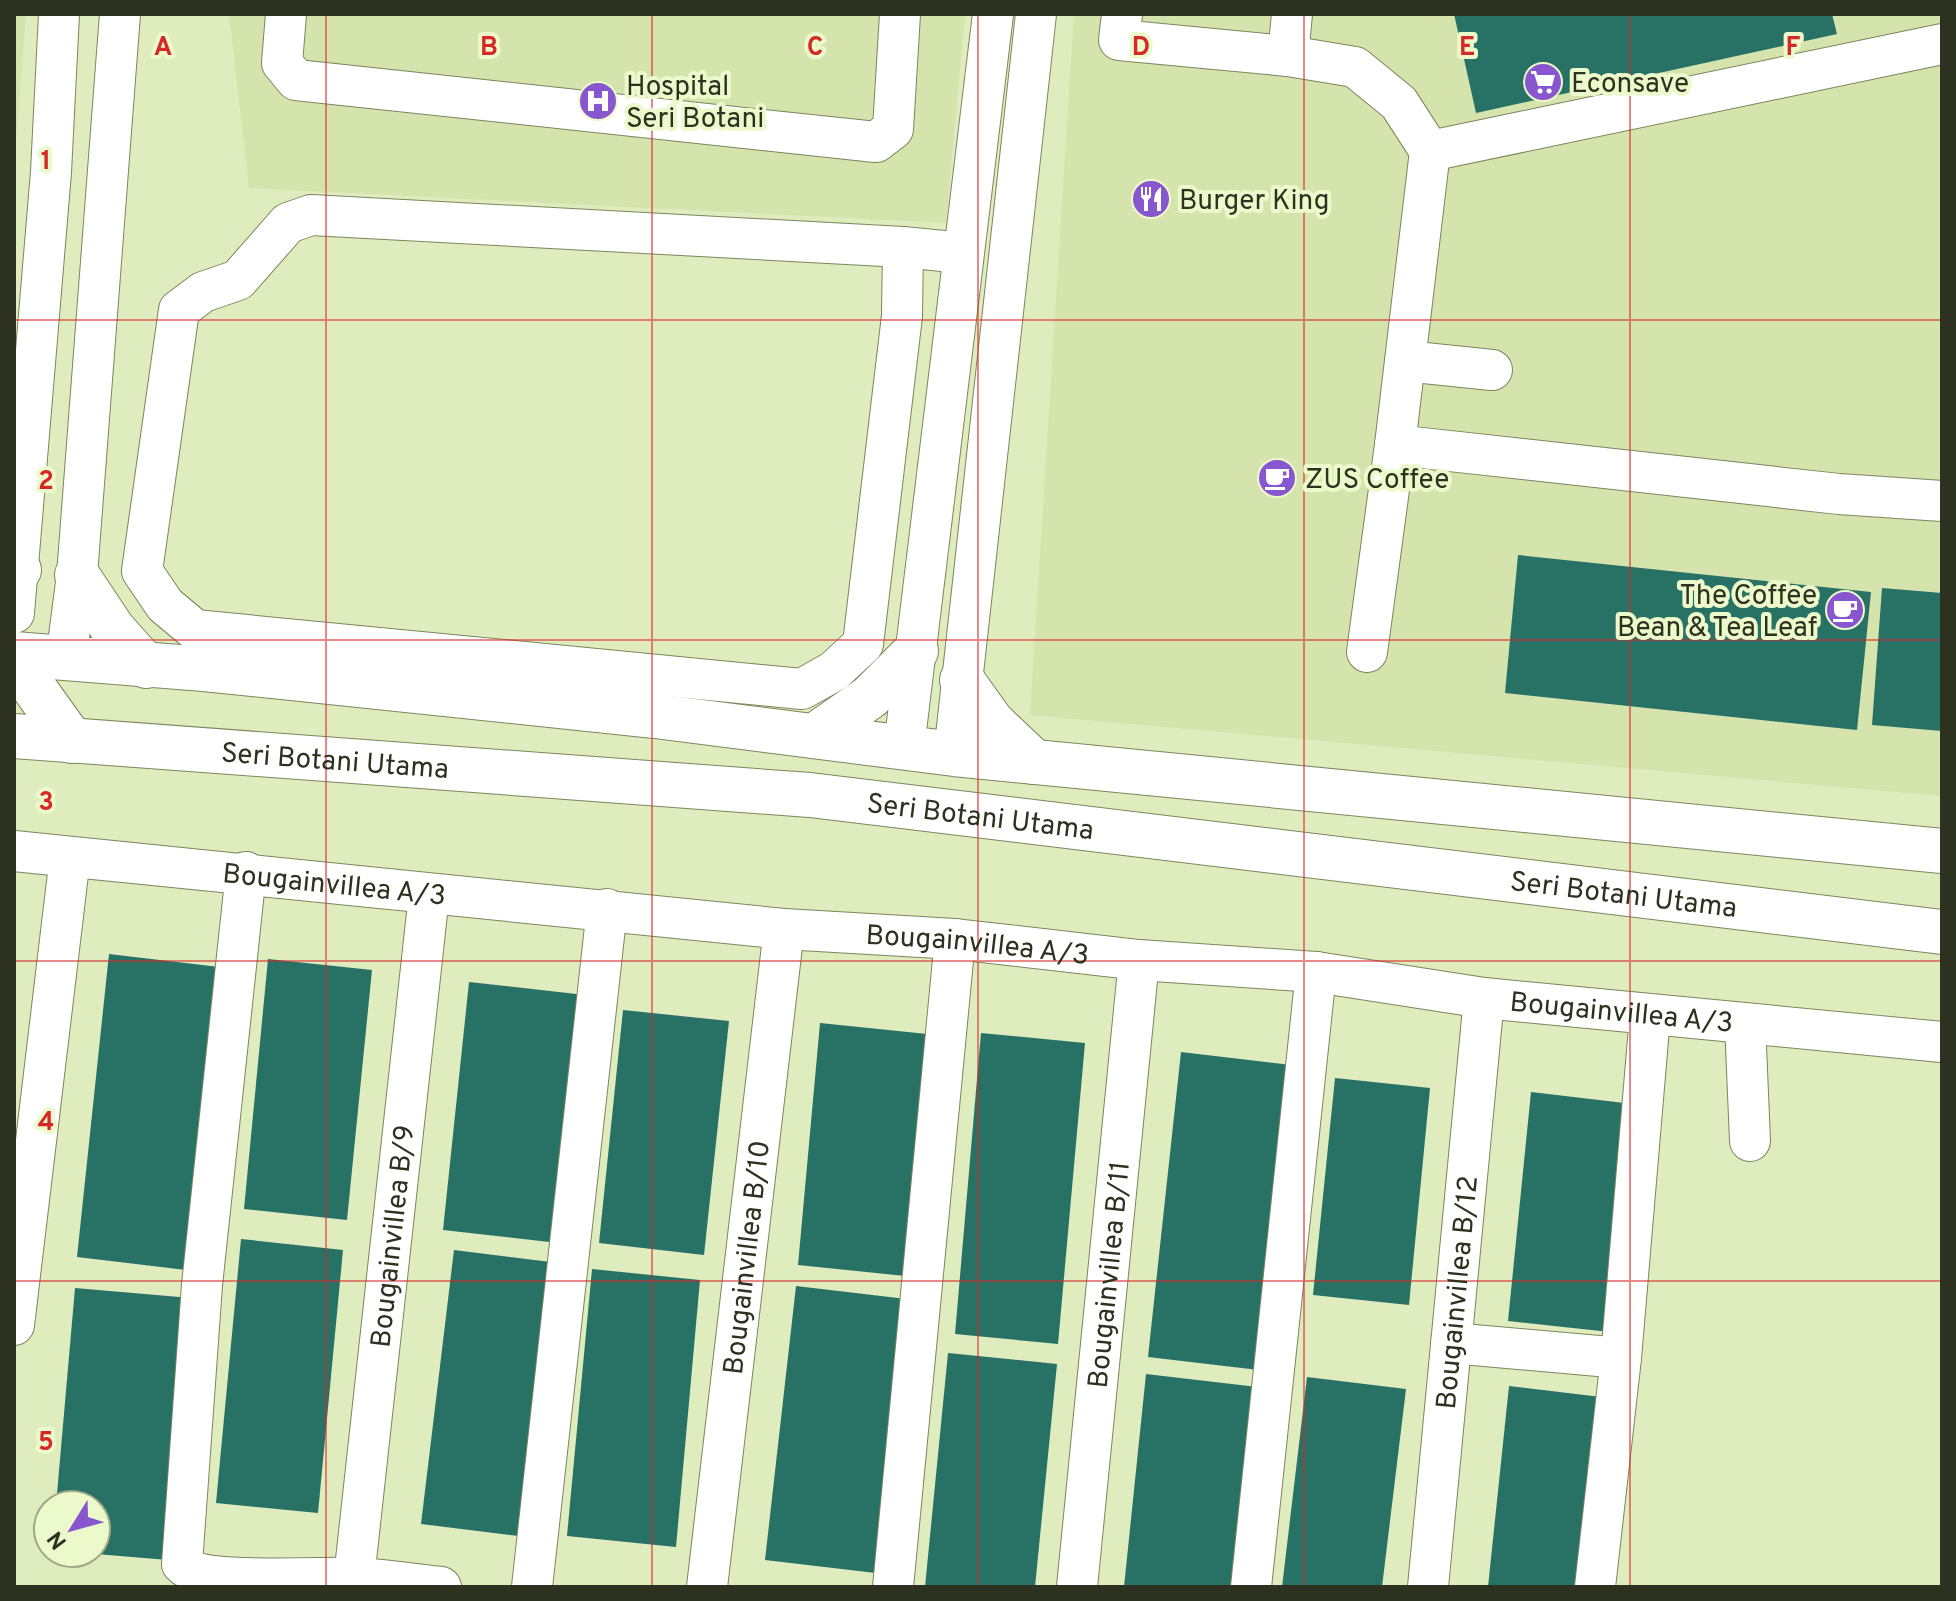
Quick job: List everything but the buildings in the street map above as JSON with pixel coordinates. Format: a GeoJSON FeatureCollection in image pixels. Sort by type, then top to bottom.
{"type":"FeatureCollection","features":[{"type":"Feature","properties":{"kind":"main road"},"geometry":{"type":"LineString","coordinates":[[77,575],[113,629],[146,666]]}},
{"type":"Feature","properties":{"kind":"main road"},"geometry":{"type":"LineString","coordinates":[[814,736],[870,697],[916,651]]}},
{"type":"Feature","properties":{"kind":"main road"},"geometry":{"type":"LineString","coordinates":[[66,659],[19,677],[72,741]]}},
{"type":"Feature","properties":{"kind":"main road","name":"Seri Botani Utama"},"geometry":{"type":"LineString","coordinates":[[66,659],[655,716],[814,736],[927,780],[1942,932]]}},
{"type":"Feature","properties":{"kind":"main road"},"geometry":{"type":"LineString","coordinates":[[962,680],[992,722],[1034,762]]}},
{"type":"Feature","properties":{"kind":"main road","name":"Seri Botani Utama"},"geometry":{"type":"LineString","coordinates":[[14,736],[810,795],[1034,762],[1942,851]]}},
{"type":"Feature","properties":{"kind":"street"},"geometry":{"type":"LineString","coordinates":[[14,613],[52,159],[59,14]]}},
{"type":"Feature","properties":{"kind":"street"},"geometry":{"type":"LineString","coordinates":[[66,659],[77,575],[120,14]]}},
{"type":"Feature","properties":{"kind":"street"},"geometry":{"type":"LineString","coordinates":[[286,14],[282,63],[296,80],[876,142],[893,129],[900,14]]}},
{"type":"Feature","properties":{"kind":"street"},"geometry":{"type":"LineString","coordinates":[[927,780],[916,651],[993,14]]}},
{"type":"Feature","properties":{"kind":"street"},"geometry":{"type":"LineString","coordinates":[[927,780],[962,680],[1036,14]]}},
{"type":"Feature","properties":{"kind":"street"},"geometry":{"type":"LineString","coordinates":[[1122,14],[1119,40],[1288,56],[1355,67],[1399,103],[1430,151],[1367,652]]}},
{"type":"Feature","properties":{"kind":"street"},"geometry":{"type":"LineString","coordinates":[[1288,56],[1292,14]]}},
{"type":"Feature","properties":{"kind":"street"},"geometry":{"type":"LineString","coordinates":[[1430,151],[1942,44]]}},
{"type":"Feature","properties":{"kind":"street"},"geometry":{"type":"LineString","coordinates":[[903,247],[902,316],[863,644],[834,671],[802,689],[195,630],[165,605],[142,571],[179,310],[203,292],[238,280],[267,251],[288,223],[311,215],[903,247],[963,253]]}},
{"type":"Feature","properties":{"kind":"street"},"geometry":{"type":"LineString","coordinates":[[1405,361],[1492,370]]}},
{"type":"Feature","properties":{"kind":"street"},"geometry":{"type":"LineString","coordinates":[[1395,445],[1839,494],[1942,501]]}},
{"type":"Feature","properties":{"kind":"street","name":"Bougainvillea A/3"},"geometry":{"type":"LineString","coordinates":[[14,851],[246,872],[429,895],[607,909],[784,929],[955,939],[1139,960],[1316,972],[1484,998],[1942,1042]]}},
{"type":"Feature","properties":{"kind":"street"},"geometry":{"type":"LineString","coordinates":[[14,1325],[70,857]]}},
{"type":"Feature","properties":{"kind":"street"},"geometry":{"type":"LineString","coordinates":[[246,872],[211,1193],[182,1564],[195,1573],[244,1578],[354,1578],[441,1587]]}},
{"type":"Feature","properties":{"kind":"street","name":"Bougainvillea B/9"},"geometry":{"type":"LineString","coordinates":[[354,1578],[429,895]]}},
{"type":"Feature","properties":{"kind":"street"},"geometry":{"type":"LineString","coordinates":[[532,1587],[607,909]]}},
{"type":"Feature","properties":{"kind":"street","name":"Bougainvillea B/10"},"geometry":{"type":"LineString","coordinates":[[707,1587],[784,929]]}},
{"type":"Feature","properties":{"kind":"street"},"geometry":{"type":"LineString","coordinates":[[893,1587],[955,939]]}},
{"type":"Feature","properties":{"kind":"street","name":"Bougainvillea B/11"},"geometry":{"type":"LineString","coordinates":[[1077,1587],[1139,960]]}},
{"type":"Feature","properties":{"kind":"street"},"geometry":{"type":"LineString","coordinates":[[1251,1587],[1316,972]]}},
{"type":"Feature","properties":{"kind":"street","name":"Bougainvillea B/12"},"geometry":{"type":"LineString","coordinates":[[1428,1587],[1484,998]]}},
{"type":"Feature","properties":{"kind":"street"},"geometry":{"type":"LineString","coordinates":[[1595,1587],[1621,1358],[1650,1016]]}},
{"type":"Feature","properties":{"kind":"street"},"geometry":{"type":"LineString","coordinates":[[1745,1023],[1750,1141]]}},
{"type":"Feature","properties":{"kind":"street"},"geometry":{"type":"LineString","coordinates":[[1451,1343],[1621,1358]]}},
{"type":"Feature","properties":{"kind":"shaded area"},"geometry":{"type":"Polygon","coordinates":[[[14,14],[26,14],[14,166],[14,14]]]}},
{"type":"Feature","properties":{"kind":"shaded area","name":"Hospital Seri Botani"},"geometry":{"type":"Polygon","coordinates":[[[229,14],[965,14],[946,223],[249,188],[229,14]]]}},
{"type":"Feature","properties":{"kind":"shaded area"},"geometry":{"type":"Polygon","coordinates":[[[1074,14],[1942,14],[1942,796],[1030,715],[1074,14]]]}},
{"type":"Feature","properties":{"kind":"place","name":"Econsave"},"geometry":{"type":"Point","coordinates":[1543,82]}},
{"type":"Feature","properties":{"kind":"place","name":"Hospital Seri Botani"},"geometry":{"type":"Point","coordinates":[598,101]}},
{"type":"Feature","properties":{"kind":"place","name":"Burger King"},"geometry":{"type":"Point","coordinates":[1151,199]}},
{"type":"Feature","properties":{"kind":"place","name":"ZUS Coffee"},"geometry":{"type":"Point","coordinates":[1277,478]}},
{"type":"Feature","properties":{"kind":"place","name":"The Coffee Bean & Tea Leaf"},"geometry":{"type":"Point","coordinates":[1845,610]}}]}
